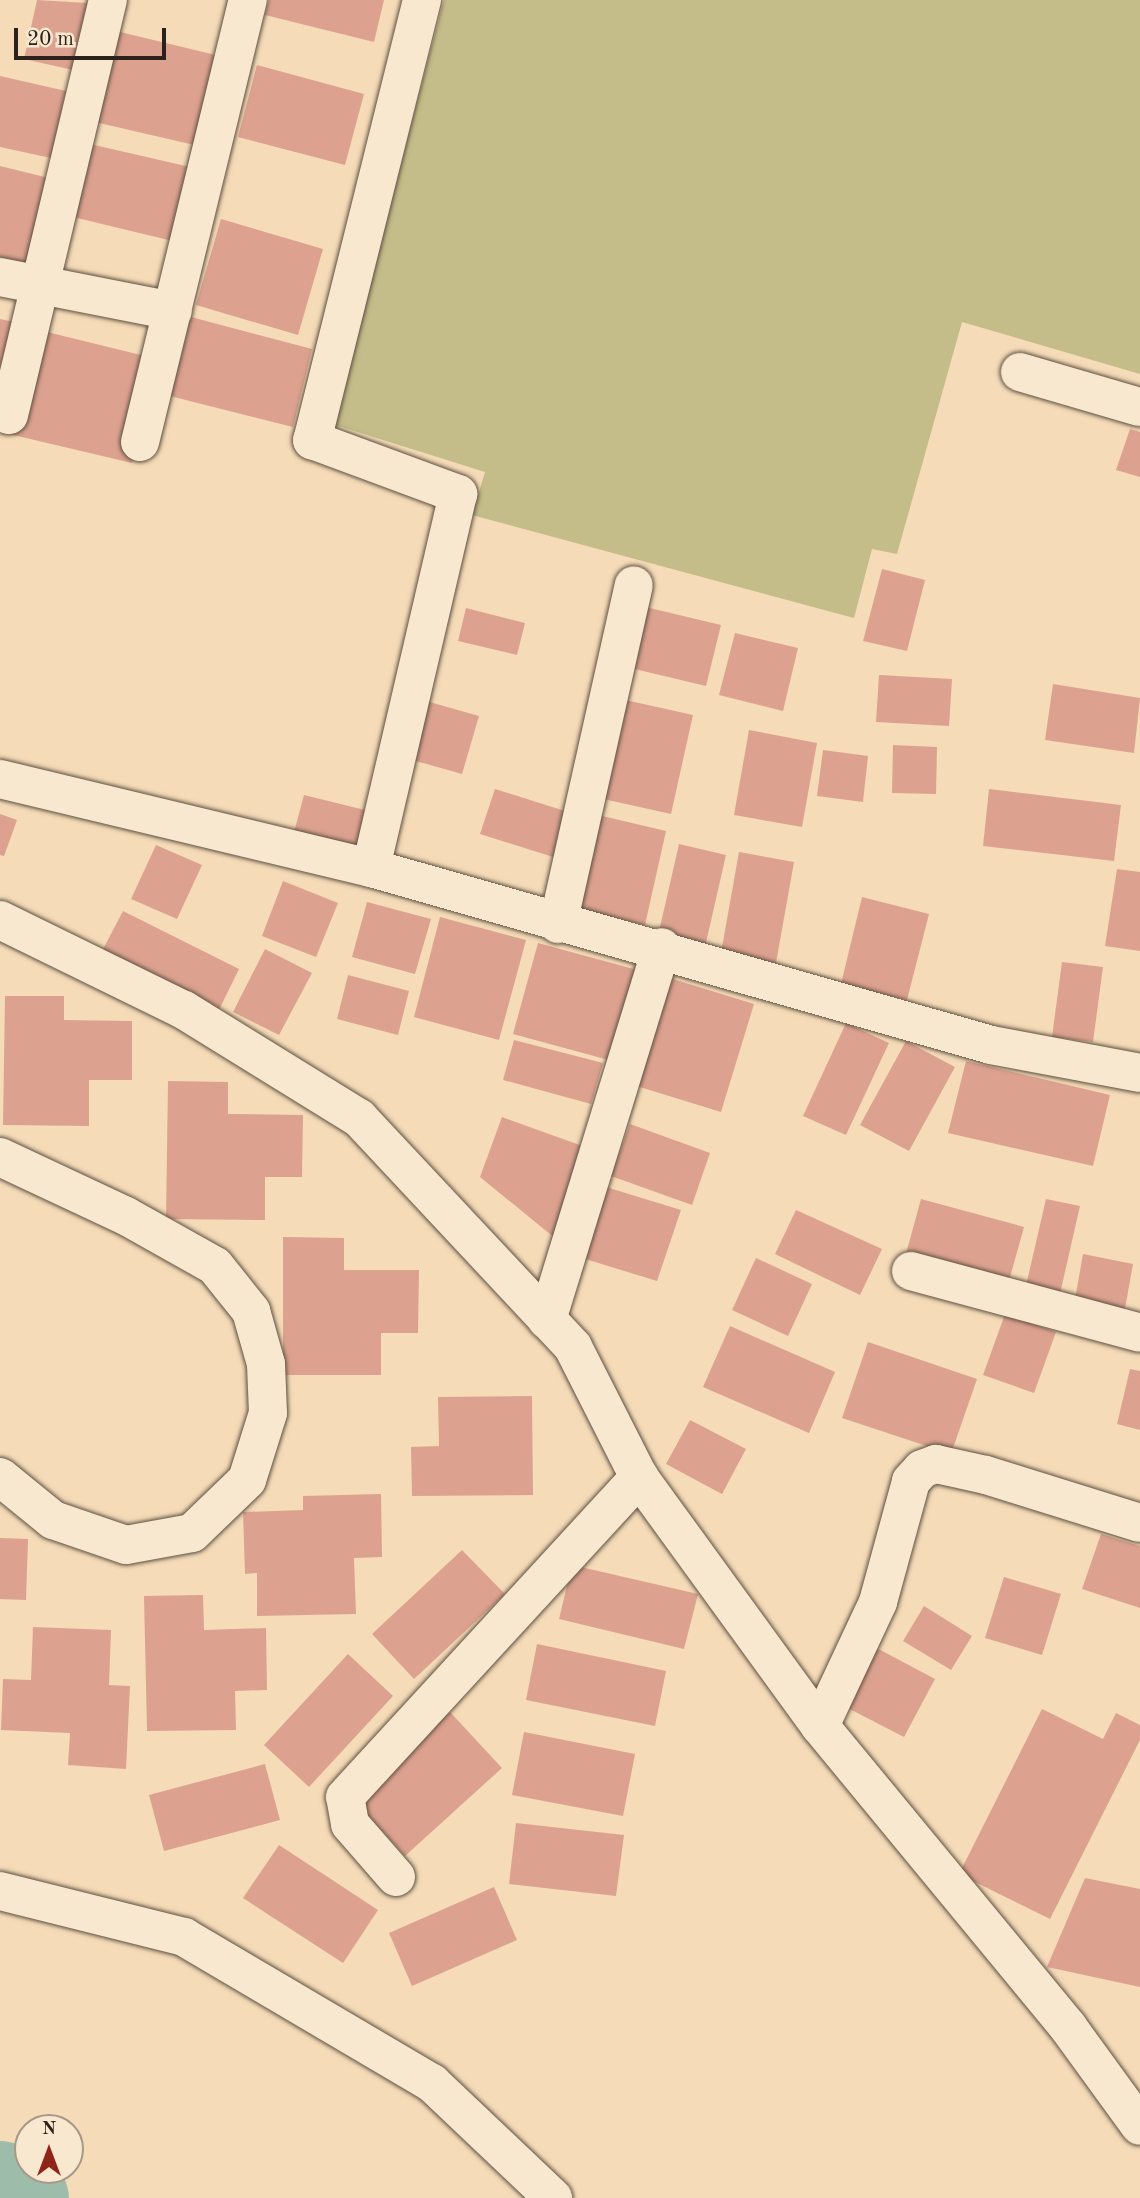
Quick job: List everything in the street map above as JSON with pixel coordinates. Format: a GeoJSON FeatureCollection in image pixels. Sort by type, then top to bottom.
{"type":"FeatureCollection","features":[{"type":"Feature","properties":{"kind":"street"},"geometry":{"type":"LineString","coordinates":[[9,415],[108,0]]}},
{"type":"Feature","properties":{"kind":"street"},"geometry":{"type":"LineString","coordinates":[[140,442],[248,0]]}},
{"type":"Feature","properties":{"kind":"street"},"geometry":{"type":"LineString","coordinates":[[370,868],[458,494],[312,440],[422,0]]}},
{"type":"Feature","properties":{"kind":"street"},"geometry":{"type":"LineString","coordinates":[[0,277],[173,311]]}},
{"type":"Feature","properties":{"kind":"street"},"geometry":{"type":"LineString","coordinates":[[1020,372],[1140,407]]}},
{"type":"Feature","properties":{"kind":"street"},"geometry":{"type":"LineString","coordinates":[[558,924],[634,584]]}},
{"type":"Feature","properties":{"kind":"street"},"geometry":{"type":"LineString","coordinates":[[0,779],[370,868],[558,924],[662,947],[991,1045],[1140,1073]]}},
{"type":"Feature","properties":{"kind":"street"},"geometry":{"type":"LineString","coordinates":[[0,920],[184,1010],[359,1118],[573,1348],[639,1477],[820,1726],[1068,2027],[1140,2126]]}},
{"type":"Feature","properties":{"kind":"street"},"geometry":{"type":"LineString","coordinates":[[547,1320],[662,947]]}},
{"type":"Feature","properties":{"kind":"street"},"geometry":{"type":"LineString","coordinates":[[0,1157],[126,1216],[215,1266],[251,1311],[266,1364],[268,1413],[247,1480],[192,1533],[126,1545],[52,1520],[0,1477]]}},
{"type":"Feature","properties":{"kind":"street"},"geometry":{"type":"LineString","coordinates":[[911,1271],[1140,1333]]}},
{"type":"Feature","properties":{"kind":"street"},"geometry":{"type":"LineString","coordinates":[[820,1726],[878,1602],[911,1481],[922,1469],[936,1464],[986,1475],[1140,1523]]}},
{"type":"Feature","properties":{"kind":"street"},"geometry":{"type":"LineString","coordinates":[[396,1877],[350,1824],[345,1797],[639,1477]]}},
{"type":"Feature","properties":{"kind":"street"},"geometry":{"type":"LineString","coordinates":[[0,1891],[184,1937],[432,2083],[553,2198]]}},
{"type":"Feature","properties":{"kind":"shaded area"},"geometry":{"type":"Polygon","coordinates":[[[444,0],[1140,0],[1140,374],[962,322],[897,554],[872,549],[854,618],[472,515],[485,472],[332,424],[444,0]]]}},
{"type":"Feature","properties":{"kind":"building"},"geometry":{"type":"Polygon","coordinates":[[[37,0],[88,3],[73,70],[24,59],[37,0]]]}},
{"type":"Feature","properties":{"kind":"building"},"geometry":{"type":"Polygon","coordinates":[[[269,0],[384,0],[374,42],[265,15],[269,0]]]}},
{"type":"Feature","properties":{"kind":"building"},"geometry":{"type":"Polygon","coordinates":[[[116,31],[224,57],[203,147],[95,122],[116,31]]]}},
{"type":"Feature","properties":{"kind":"building"},"geometry":{"type":"Polygon","coordinates":[[[257,65],[364,94],[345,165],[238,137],[257,65]]]}},
{"type":"Feature","properties":{"kind":"building"},"geometry":{"type":"Polygon","coordinates":[[[0,76],[66,91],[51,158],[0,147],[0,76]]]}},
{"type":"Feature","properties":{"kind":"building"},"geometry":{"type":"Polygon","coordinates":[[[90,144],[203,170],[185,244],[73,217],[90,144]]]}},
{"type":"Feature","properties":{"kind":"building"},"geometry":{"type":"Polygon","coordinates":[[[0,166],[57,180],[34,271],[0,263],[0,166]]]}},
{"type":"Feature","properties":{"kind":"building"},"geometry":{"type":"Polygon","coordinates":[[[221,219],[323,249],[298,335],[196,305],[221,219]]]}},
{"type":"Feature","properties":{"kind":"building"},"geometry":{"type":"Polygon","coordinates":[[[191,317],[312,349],[293,427],[170,396],[191,317]]]}},
{"type":"Feature","properties":{"kind":"building"},"geometry":{"type":"Polygon","coordinates":[[[0,319],[23,324],[0,417],[0,319]]]}},
{"type":"Feature","properties":{"kind":"building"},"geometry":{"type":"Polygon","coordinates":[[[35,329],[157,359],[132,463],[9,434],[35,329]]]}},
{"type":"Feature","properties":{"kind":"building"},"geometry":{"type":"Polygon","coordinates":[[[1130,429],[1140,432],[1140,477],[1116,470],[1130,429]]]}},
{"type":"Feature","properties":{"kind":"building"},"geometry":{"type":"Polygon","coordinates":[[[882,569],[925,580],[907,651],[863,641],[882,569]]]}},
{"type":"Feature","properties":{"kind":"building"},"geometry":{"type":"Polygon","coordinates":[[[637,605],[721,625],[706,686],[622,666],[637,605]]]}},
{"type":"Feature","properties":{"kind":"building"},"geometry":{"type":"Polygon","coordinates":[[[466,608],[525,623],[517,655],[458,641],[466,608]]]}},
{"type":"Feature","properties":{"kind":"building"},"geometry":{"type":"Polygon","coordinates":[[[735,633],[798,648],[783,711],[719,695],[735,633]]]}},
{"type":"Feature","properties":{"kind":"building"},"geometry":{"type":"Polygon","coordinates":[[[879,675],[952,679],[949,726],[876,722],[879,675]]]}},
{"type":"Feature","properties":{"kind":"building"},"geometry":{"type":"Polygon","coordinates":[[[1053,684],[1140,698],[1134,753],[1045,740],[1053,684]]]}},
{"type":"Feature","properties":{"kind":"building"},"geometry":{"type":"Polygon","coordinates":[[[419,699],[479,716],[462,774],[402,757],[419,699]]]}},
{"type":"Feature","properties":{"kind":"building"},"geometry":{"type":"Polygon","coordinates":[[[621,699],[693,715],[671,814],[599,798],[621,699]]]}},
{"type":"Feature","properties":{"kind":"building"},"geometry":{"type":"Polygon","coordinates":[[[749,730],[817,743],[802,827],[734,815],[749,730]]]}},
{"type":"Feature","properties":{"kind":"building"},"geometry":{"type":"Polygon","coordinates":[[[893,745],[937,747],[936,794],[892,793],[893,745]]]}},
{"type":"Feature","properties":{"kind":"building"},"geometry":{"type":"Polygon","coordinates":[[[823,750],[868,756],[863,802],[817,796],[823,750]]]}},
{"type":"Feature","properties":{"kind":"building"},"geometry":{"type":"Polygon","coordinates":[[[495,789],[568,812],[553,857],[480,834],[495,789]]]}},
{"type":"Feature","properties":{"kind":"building"},"geometry":{"type":"Polygon","coordinates":[[[989,789],[1121,805],[1114,861],[983,846],[989,789]]]}},
{"type":"Feature","properties":{"kind":"building"},"geometry":{"type":"Polygon","coordinates":[[[304,795],[369,811],[360,848],[294,832],[304,795]]]}},
{"type":"Feature","properties":{"kind":"building"},"geometry":{"type":"Polygon","coordinates":[[[0,814],[17,820],[4,856],[0,855],[0,814]]]}},
{"type":"Feature","properties":{"kind":"building"},"geometry":{"type":"Polygon","coordinates":[[[598,815],[666,831],[645,925],[578,909],[598,815]]]}},
{"type":"Feature","properties":{"kind":"building"},"geometry":{"type":"Polygon","coordinates":[[[679,844],[726,855],[705,947],[658,936],[679,844]]]}},
{"type":"Feature","properties":{"kind":"building"},"geometry":{"type":"Polygon","coordinates":[[[156,845],[202,865],[177,919],[131,899],[156,845]]]}},
{"type":"Feature","properties":{"kind":"building"},"geometry":{"type":"Polygon","coordinates":[[[739,852],[794,862],[776,963],[721,953],[739,852]]]}},
{"type":"Feature","properties":{"kind":"building"},"geometry":{"type":"Polygon","coordinates":[[[1117,869],[1140,872],[1140,951],[1105,946],[1117,869]]]}},
{"type":"Feature","properties":{"kind":"building"},"geometry":{"type":"Polygon","coordinates":[[[283,881],[338,903],[316,957],[262,936],[283,881]]]}},
{"type":"Feature","properties":{"kind":"building"},"geometry":{"type":"Polygon","coordinates":[[[862,897],[929,914],[907,1000],[841,984],[862,897]]]}},
{"type":"Feature","properties":{"kind":"building"},"geometry":{"type":"Polygon","coordinates":[[[367,902],[431,919],[415,974],[352,957],[367,902]]]}},
{"type":"Feature","properties":{"kind":"building"},"geometry":{"type":"Polygon","coordinates":[[[123,911],[239,969],[217,1014],[100,955],[123,911]]]}},
{"type":"Feature","properties":{"kind":"building"},"geometry":{"type":"Polygon","coordinates":[[[440,917],[526,940],[499,1040],[414,1017],[440,917]]]}},
{"type":"Feature","properties":{"kind":"building"},"geometry":{"type":"Polygon","coordinates":[[[538,943],[641,971],[616,1062],[513,1034],[538,943]]]}},
{"type":"Feature","properties":{"kind":"building"},"geometry":{"type":"Polygon","coordinates":[[[265,949],[312,973],[279,1035],[233,1012],[265,949]]]}},
{"type":"Feature","properties":{"kind":"building"},"geometry":{"type":"Polygon","coordinates":[[[1062,962],[1103,967],[1093,1042],[1052,1037],[1062,962]]]}},
{"type":"Feature","properties":{"kind":"building"},"geometry":{"type":"Polygon","coordinates":[[[348,975],[409,991],[398,1035],[337,1019],[348,975]]]}},
{"type":"Feature","properties":{"kind":"building"},"geometry":{"type":"Polygon","coordinates":[[[663,976],[754,1004],[721,1112],[630,1084],[663,976]]]}},
{"type":"Feature","properties":{"kind":"building"},"geometry":{"type":"Polygon","coordinates":[[[5,996],[64,996],[64,1020],[132,1021],[132,1080],[89,1080],[89,1126],[3,1125],[5,996]]]}},
{"type":"Feature","properties":{"kind":"building"},"geometry":{"type":"Polygon","coordinates":[[[846,1023],[889,1043],[846,1135],[803,1116],[846,1023]]]}},
{"type":"Feature","properties":{"kind":"building"},"geometry":{"type":"Polygon","coordinates":[[[514,1040],[603,1063],[591,1104],[503,1080],[514,1040]]]}},
{"type":"Feature","properties":{"kind":"building"},"geometry":{"type":"Polygon","coordinates":[[[906,1041],[955,1067],[909,1151],[860,1125],[906,1041]]]}},
{"type":"Feature","properties":{"kind":"building"},"geometry":{"type":"Polygon","coordinates":[[[966,1061],[1110,1095],[1093,1166],[948,1133],[966,1061]]]}},
{"type":"Feature","properties":{"kind":"building"},"geometry":{"type":"Polygon","coordinates":[[[168,1081],[228,1082],[228,1114],[303,1115],[302,1177],[265,1177],[265,1220],[166,1219],[168,1081]]]}},
{"type":"Feature","properties":{"kind":"building"},"geometry":{"type":"Polygon","coordinates":[[[502,1117],[588,1148],[556,1239],[480,1177],[502,1117]]]}},
{"type":"Feature","properties":{"kind":"building"},"geometry":{"type":"Polygon","coordinates":[[[630,1124],[710,1153],[692,1205],[611,1176],[630,1124]]]}},
{"type":"Feature","properties":{"kind":"building"},"geometry":{"type":"Polygon","coordinates":[[[606,1187],[681,1210],[657,1281],[582,1258],[606,1187]]]}},
{"type":"Feature","properties":{"kind":"building"},"geometry":{"type":"Polygon","coordinates":[[[921,1199],[1024,1227],[1007,1288],[904,1261],[921,1199]]]}},
{"type":"Feature","properties":{"kind":"building"},"geometry":{"type":"Polygon","coordinates":[[[1046,1199],[1080,1206],[1059,1298],[1025,1290],[1046,1199]]]}},
{"type":"Feature","properties":{"kind":"building"},"geometry":{"type":"Polygon","coordinates":[[[796,1210],[882,1249],[860,1295],[775,1254],[796,1210]]]}},
{"type":"Feature","properties":{"kind":"building"},"geometry":{"type":"Polygon","coordinates":[[[283,1237],[344,1238],[344,1270],[419,1270],[418,1333],[381,1333],[381,1375],[283,1375],[283,1237]]]}},
{"type":"Feature","properties":{"kind":"building"},"geometry":{"type":"Polygon","coordinates":[[[1083,1254],[1133,1264],[1124,1314],[1074,1305],[1083,1254]]]}},
{"type":"Feature","properties":{"kind":"building"},"geometry":{"type":"Polygon","coordinates":[[[756,1258],[812,1284],[788,1336],[732,1310],[756,1258]]]}},
{"type":"Feature","properties":{"kind":"building"},"geometry":{"type":"Polygon","coordinates":[[[1005,1314],[1056,1332],[1034,1393],[983,1375],[1005,1314]]]}},
{"type":"Feature","properties":{"kind":"building"},"geometry":{"type":"Polygon","coordinates":[[[730,1326],[835,1372],[809,1433],[703,1387],[730,1326]]]}},
{"type":"Feature","properties":{"kind":"building"},"geometry":{"type":"Polygon","coordinates":[[[868,1342],[977,1379],[951,1454],[842,1418],[868,1342]]]}},
{"type":"Feature","properties":{"kind":"building"},"geometry":{"type":"Polygon","coordinates":[[[1130,1369],[1140,1371],[1140,1430],[1117,1424],[1130,1369]]]}},
{"type":"Feature","properties":{"kind":"building"},"geometry":{"type":"Polygon","coordinates":[[[532,1396],[533,1495],[412,1496],[411,1447],[439,1446],[438,1397],[532,1396]]]}},
{"type":"Feature","properties":{"kind":"building"},"geometry":{"type":"Polygon","coordinates":[[[690,1420],[746,1449],[722,1494],[666,1464],[690,1420]]]}},
{"type":"Feature","properties":{"kind":"building"},"geometry":{"type":"Polygon","coordinates":[[[381,1494],[382,1557],[354,1558],[356,1614],[257,1616],[257,1573],[245,1574],[243,1512],[303,1510],[303,1496],[381,1494]]]}},
{"type":"Feature","properties":{"kind":"building"},"geometry":{"type":"Polygon","coordinates":[[[1101,1534],[1140,1546],[1140,1608],[1082,1589],[1101,1534]]]}},
{"type":"Feature","properties":{"kind":"building"},"geometry":{"type":"Polygon","coordinates":[[[0,1538],[28,1539],[26,1600],[0,1599],[0,1538]]]}},
{"type":"Feature","properties":{"kind":"building"},"geometry":{"type":"Polygon","coordinates":[[[462,1550],[505,1594],[414,1679],[372,1634],[462,1550]]]}},
{"type":"Feature","properties":{"kind":"building"},"geometry":{"type":"Polygon","coordinates":[[[572,1565],[698,1594],[684,1649],[559,1619],[572,1565]]]}},
{"type":"Feature","properties":{"kind":"building"},"geometry":{"type":"Polygon","coordinates":[[[1004,1577],[1061,1594],[1042,1655],[985,1638],[1004,1577]]]}},
{"type":"Feature","properties":{"kind":"building"},"geometry":{"type":"Polygon","coordinates":[[[203,1595],[204,1630],[266,1628],[267,1690],[235,1691],[236,1730],[147,1731],[144,1596],[203,1595]]]}},
{"type":"Feature","properties":{"kind":"building"},"geometry":{"type":"Polygon","coordinates":[[[924,1606],[972,1636],[951,1670],[903,1641],[924,1606]]]}},
{"type":"Feature","properties":{"kind":"building"},"geometry":{"type":"Polygon","coordinates":[[[33,1627],[111,1630],[109,1685],[130,1686],[126,1769],[68,1765],[70,1733],[1,1730],[3,1679],[31,1680],[33,1627]]]}},
{"type":"Feature","properties":{"kind":"building"},"geometry":{"type":"Polygon","coordinates":[[[537,1644],[666,1671],[655,1726],[526,1700],[537,1644]]]}},
{"type":"Feature","properties":{"kind":"building"},"geometry":{"type":"Polygon","coordinates":[[[871,1645],[935,1679],[904,1737],[840,1704],[871,1645]]]}},
{"type":"Feature","properties":{"kind":"building"},"geometry":{"type":"Polygon","coordinates":[[[348,1654],[393,1696],[309,1787],[264,1745],[348,1654]]]}},
{"type":"Feature","properties":{"kind":"building"},"geometry":{"type":"Polygon","coordinates":[[[1042,1709],[1103,1739],[1116,1713],[1140,1725],[1140,1740],[1050,1919],[959,1874],[1042,1709]]]}},
{"type":"Feature","properties":{"kind":"building"},"geometry":{"type":"Polygon","coordinates":[[[450,1712],[502,1768],[405,1856],[354,1800],[450,1712]]]}},
{"type":"Feature","properties":{"kind":"building"},"geometry":{"type":"Polygon","coordinates":[[[524,1732],[635,1754],[623,1816],[512,1795],[524,1732]]]}},
{"type":"Feature","properties":{"kind":"building"},"geometry":{"type":"Polygon","coordinates":[[[265,1764],[280,1820],[164,1851],[149,1795],[265,1764]]]}},
{"type":"Feature","properties":{"kind":"building"},"geometry":{"type":"Polygon","coordinates":[[[516,1823],[624,1835],[616,1896],[509,1884],[516,1823]]]}},
{"type":"Feature","properties":{"kind":"building"},"geometry":{"type":"Polygon","coordinates":[[[279,1845],[378,1910],[343,1963],[243,1898],[279,1845]]]}},
{"type":"Feature","properties":{"kind":"building"},"geometry":{"type":"Polygon","coordinates":[[[1085,1878],[1140,1889],[1140,1987],[1047,1967],[1085,1878]]]}},
{"type":"Feature","properties":{"kind":"building"},"geometry":{"type":"Polygon","coordinates":[[[494,1887],[517,1940],[412,1986],[389,1933],[494,1887]]]}},
{"type":"Feature","properties":{"kind":"waterway"},"geometry":{"type":"LineString","coordinates":[[0,2186],[23,2198]]}}]}
